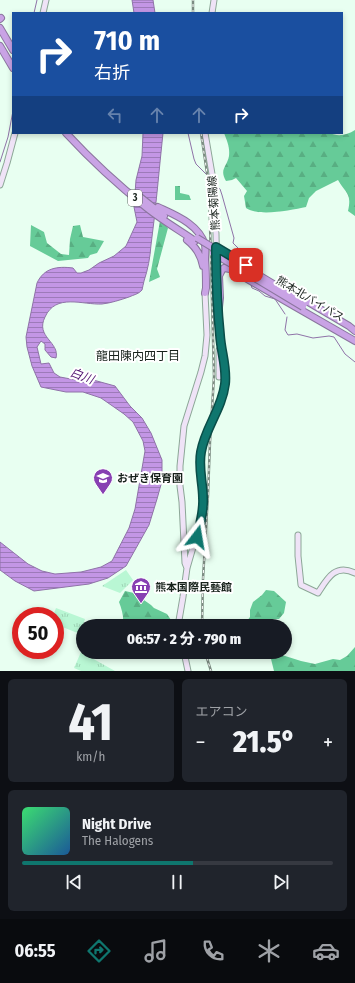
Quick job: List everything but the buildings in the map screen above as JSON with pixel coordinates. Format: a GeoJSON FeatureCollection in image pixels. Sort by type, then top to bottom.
{"type":"FeatureCollection","features":[{"type":"Feature","properties":{"kind":"highway"},"geometry":{"type":"LineString","coordinates":[[0,28],[12,48]]}},
{"type":"Feature","properties":{"kind":"highway"},"geometry":{"type":"LineString","coordinates":[[0,46],[12,66]]}},
{"type":"Feature","properties":{"kind":"highway","name":"熊本北バイパス"},"geometry":{"type":"LineString","coordinates":[[67,134],[124,189],[148,209],[355,337]]}},
{"type":"Feature","properties":{"kind":"highway","name":"熊本北バイパス"},"geometry":{"type":"LineString","coordinates":[[73,134],[102,167],[172,225]]}},
{"type":"Feature","properties":{"kind":"highway","name":"3"},"geometry":{"type":"LineString","coordinates":[[138,196],[182,219],[197,231],[205,245],[206,293]]}},
{"type":"Feature","properties":{"kind":"highway","name":"3"},"geometry":{"type":"LineString","coordinates":[[172,225],[192,244],[200,255],[203,268],[204,289],[206,293]]}},
{"type":"Feature","properties":{"kind":"highway"},"geometry":{"type":"LineString","coordinates":[[216,247],[324,310],[355,331]]}},
{"type":"Feature","properties":{"kind":"highway"},"geometry":{"type":"LineString","coordinates":[[218,316],[220,298],[219,276],[224,268],[230,269],[355,341]]}},
{"type":"Feature","properties":{"kind":"highway","name":"熊本北バイパス"},"geometry":{"type":"LineString","coordinates":[[304,305],[355,331]]}},
{"type":"Feature","properties":{"kind":"main road"},"geometry":{"type":"LineString","coordinates":[[43,12],[46,0]]}},
{"type":"Feature","properties":{"kind":"main road"},"geometry":{"type":"LineString","coordinates":[[212,12],[214,0]]}},
{"type":"Feature","properties":{"kind":"main road"},"geometry":{"type":"LineString","coordinates":[[0,185],[14,134]]}},
{"type":"Feature","properties":{"kind":"main road","name":"熊本菊陽線"},"geometry":{"type":"LineString","coordinates":[[179,619],[187,568],[197,537],[203,510],[204,499],[201,474],[201,453],[205,437],[223,396],[225,384],[225,371],[218,316],[216,234],[212,174],[204,134]]}},
{"type":"Feature","properties":{"kind":"main road"},"geometry":{"type":"LineString","coordinates":[[187,568],[185,563],[180,466],[184,426],[202,372],[205,356],[207,335],[206,293]]}},
{"type":"Feature","properties":{"kind":"main road"},"geometry":{"type":"LineString","coordinates":[[219,377],[220,339]]}},
{"type":"Feature","properties":{"kind":"main road"},"geometry":{"type":"LineString","coordinates":[[298,535],[298,556],[301,585],[318,593],[332,573],[345,570],[350,570],[355,573]]}},
{"type":"Feature","properties":{"kind":"main road"},"geometry":{"type":"LineString","coordinates":[[185,659],[188,671]]}},
{"type":"Feature","properties":{"kind":"green space"},"geometry":{"type":"Polygon","coordinates":[[[355,130],[355,216],[348,211],[349,197],[338,180],[316,191],[309,198],[306,207],[284,211],[259,212],[246,208],[244,196],[247,191],[236,178],[226,181],[224,177],[223,171],[229,156],[228,144],[224,134],[339,135],[355,130]]]}},
{"type":"Feature","properties":{"kind":"green space"},"geometry":{"type":"Polygon","coordinates":[[[175,186],[180,186],[180,193],[189,195],[191,200],[175,200],[175,186]]]}},
{"type":"Feature","properties":{"kind":"green space"},"geometry":{"type":"Polygon","coordinates":[[[160,221],[168,228],[157,269],[160,277],[149,282],[160,221]]]}},
{"type":"Feature","properties":{"kind":"green space"},"geometry":{"type":"Polygon","coordinates":[[[31,225],[44,232],[47,243],[61,254],[69,255],[73,226],[80,225],[83,237],[104,241],[97,253],[90,255],[88,258],[58,261],[30,246],[31,225]]]}},
{"type":"Feature","properties":{"kind":"green space"},"geometry":{"type":"Polygon","coordinates":[[[126,570],[133,580],[120,593],[102,586],[126,570]]]}},
{"type":"Feature","properties":{"kind":"green space"},"geometry":{"type":"Polygon","coordinates":[[[266,590],[274,591],[286,602],[284,613],[279,619],[248,619],[253,602],[266,590]]]}},
{"type":"Feature","properties":{"kind":"green space"},"geometry":{"type":"Polygon","coordinates":[[[125,591],[134,593],[154,608],[167,614],[170,619],[123,619],[119,602],[125,591]]]}},
{"type":"Feature","properties":{"kind":"green space"},"geometry":{"type":"Polygon","coordinates":[[[64,611],[85,619],[76,619],[76,632],[64,628],[64,611]]]}},
{"type":"Feature","properties":{"kind":"green space"},"geometry":{"type":"Polygon","coordinates":[[[355,647],[355,671],[274,671],[271,659],[292,658],[315,664],[333,659],[340,660],[347,656],[355,647]]]}},
{"type":"Feature","properties":{"kind":"green space"},"geometry":{"type":"Polygon","coordinates":[[[78,659],[94,659],[115,671],[81,671],[74,668],[78,659]]]}},
{"type":"Feature","properties":{"kind":"shaded area"},"geometry":{"type":"Polygon","coordinates":[[[132,0],[153,0],[155,12],[134,12],[132,0]]]}},
{"type":"Feature","properties":{"kind":"shaded area"},"geometry":{"type":"Polygon","coordinates":[[[143,134],[163,134],[150,254],[142,290],[129,297],[105,304],[70,302],[56,305],[45,317],[43,330],[55,348],[56,358],[51,357],[45,350],[45,344],[41,341],[37,347],[41,364],[49,363],[54,373],[60,377],[76,380],[86,378],[115,386],[130,406],[142,418],[151,433],[162,460],[162,481],[149,525],[126,566],[108,578],[89,584],[34,591],[15,581],[0,570],[0,542],[28,564],[42,571],[55,574],[81,572],[101,567],[112,561],[129,528],[135,509],[145,451],[143,441],[133,422],[101,398],[83,392],[66,392],[41,387],[32,366],[26,337],[37,283],[43,274],[52,269],[62,267],[73,268],[77,273],[81,273],[114,256],[126,246],[137,222],[134,207],[136,180],[142,156],[143,134]]]}},
{"type":"Feature","properties":{"kind":"waterway"},"geometry":{"type":"LineString","coordinates":[[34,12],[37,0]]}},
{"type":"Feature","properties":{"kind":"waterway"},"geometry":{"type":"LineString","coordinates":[[0,162],[8,137],[12,116]]}},
{"type":"Feature","properties":{"kind":"waterway"},"geometry":{"type":"LineString","coordinates":[[188,134],[196,164],[211,179]]}},
{"type":"Feature","properties":{"kind":"waterway"},"geometry":{"type":"LineString","coordinates":[[215,184],[220,189],[222,195],[234,238],[233,243],[245,255]]}},
{"type":"Feature","properties":{"kind":"waterway"},"geometry":{"type":"LineString","coordinates":[[251,285],[252,288],[265,296],[275,299],[285,314]]}},
{"type":"Feature","properties":{"kind":"waterway"},"geometry":{"type":"LineString","coordinates":[[287,317],[285,330],[288,335],[297,334],[313,338],[329,336],[334,337],[345,354],[355,362]]}},
{"type":"Feature","properties":{"kind":"railway"},"geometry":{"type":"LineString","coordinates":[[193,0],[193,12]]}},
{"type":"Feature","properties":{"kind":"railway"},"geometry":{"type":"LineString","coordinates":[[201,134],[209,186],[214,376],[202,619]]}},
{"type":"Feature","properties":{"kind":"railway"},"geometry":{"type":"LineString","coordinates":[[207,659],[211,671]]}},
{"type":"Feature","properties":{"kind":"place","name":"おぜき保育園"},"geometry":{"type":"Point","coordinates":[103,495]}},
{"type":"Feature","properties":{"kind":"place","name":"熊本国際民藝館"},"geometry":{"type":"Point","coordinates":[141,604]}},
{"type":"Feature","properties":{"kind":"district","name":"龍田陳内四丁目"},"geometry":{"type":"Point","coordinates":[138,356]}},
{"type":"Feature","properties":{"kind":"route"},"geometry":{"type":"LineString","coordinates":[[197,537],[201,522],[204,499],[200,459],[201,453],[205,437],[223,396],[225,384],[225,371],[218,316],[216,247],[246,265]]}},
{"type":"Feature","properties":{"kind":"water label","name":"白川"},"geometry":{"type":"Point","coordinates":[82,376]}}]}
